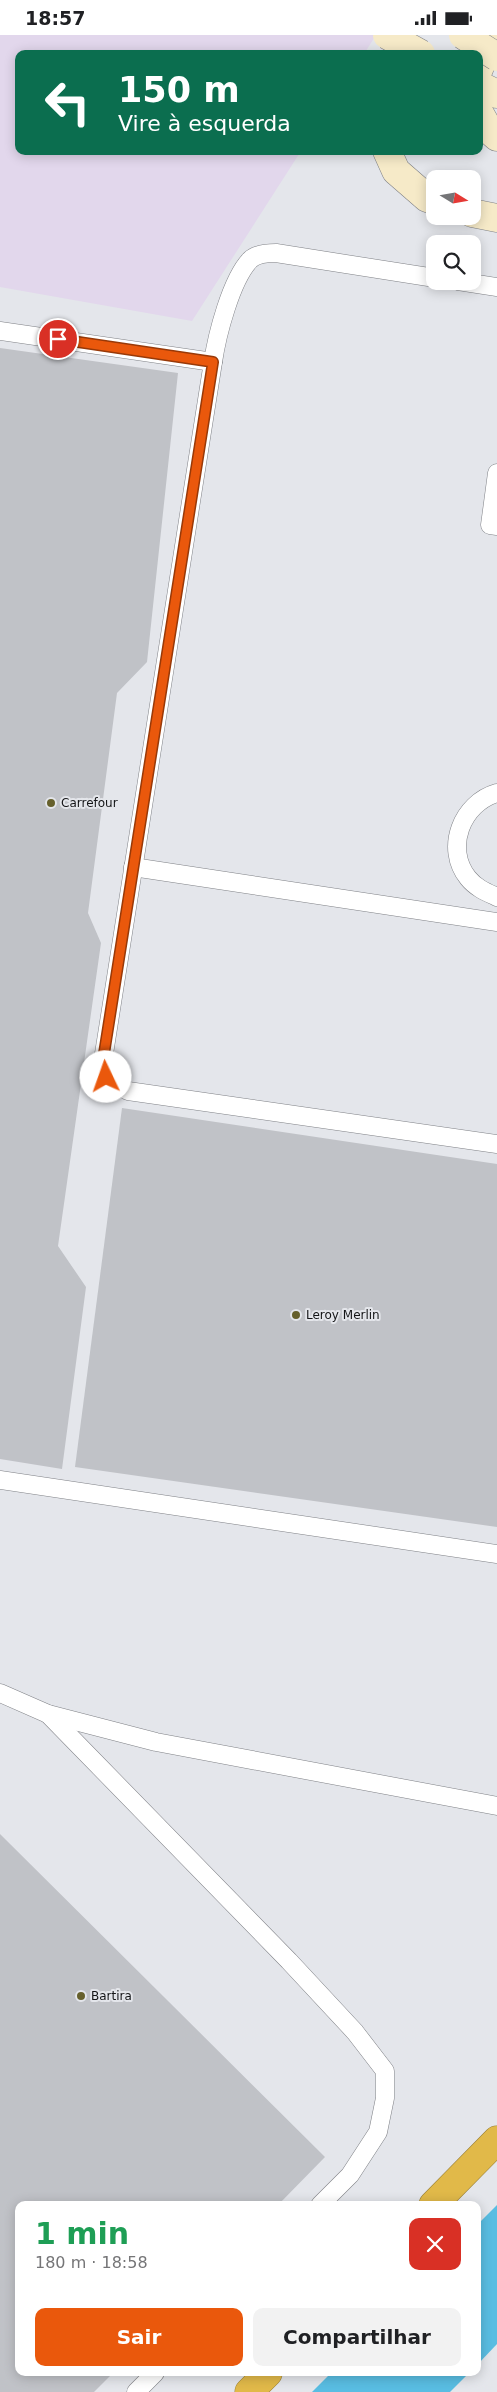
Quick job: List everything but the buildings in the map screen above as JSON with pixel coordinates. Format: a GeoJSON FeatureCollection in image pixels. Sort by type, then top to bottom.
{"type":"FeatureCollection","features":[{"type":"Feature","properties":{"kind":"highway"},"geometry":{"type":"LineString","coordinates":[[437,2201],[497,2140]]}},
{"type":"Feature","properties":{"kind":"highway"},"geometry":{"type":"LineString","coordinates":[[249,2392],[265,2376]]}},
{"type":"Feature","properties":{"kind":"street"},"geometry":{"type":"LineString","coordinates":[[387,35],[414,50]]}},
{"type":"Feature","properties":{"kind":"street"},"geometry":{"type":"LineString","coordinates":[[408,50],[418,35]]}},
{"type":"Feature","properties":{"kind":"street"},"geometry":{"type":"LineString","coordinates":[[463,35],[497,57]]}},
{"type":"Feature","properties":{"kind":"street"},"geometry":{"type":"LineString","coordinates":[[483,59],[493,35]]}},
{"type":"Feature","properties":{"kind":"street"},"geometry":{"type":"LineString","coordinates":[[483,87],[497,95]]}},
{"type":"Feature","properties":{"kind":"street"},"geometry":{"type":"LineString","coordinates":[[483,119],[489,130],[497,137]]}},
{"type":"Feature","properties":{"kind":"street"},"geometry":{"type":"LineString","coordinates":[[389,155],[396,171],[426,197]]}},
{"type":"Feature","properties":{"kind":"street"},"geometry":{"type":"LineString","coordinates":[[481,215],[497,218]]}},
{"type":"Feature","properties":{"kind":"lane"},"geometry":{"type":"LineString","coordinates":[[426,277],[276,253],[264,253],[251,259],[239,278],[229,301],[216,341],[103,1060],[106,1077],[128,1091],[497,1143]]}},
{"type":"Feature","properties":{"kind":"lane"},"geometry":{"type":"LineString","coordinates":[[481,285],[497,287]]}},
{"type":"Feature","properties":{"kind":"lane"},"geometry":{"type":"LineString","coordinates":[[0,331],[213,362]]}},
{"type":"Feature","properties":{"kind":"lane"},"geometry":{"type":"LineString","coordinates":[[497,473],[490,525],[497,526]]}},
{"type":"Feature","properties":{"kind":"lane"},"geometry":{"type":"LineString","coordinates":[[497,793],[488,796],[472,807],[461,823],[457,841],[459,861],[468,878],[481,891],[497,897]]}},
{"type":"Feature","properties":{"kind":"lane"},"geometry":{"type":"LineString","coordinates":[[133,867],[497,920]]}},
{"type":"Feature","properties":{"kind":"lane"},"geometry":{"type":"LineString","coordinates":[[0,1480],[497,1555]]}},
{"type":"Feature","properties":{"kind":"lane"},"geometry":{"type":"LineString","coordinates":[[0,1693],[48,1714],[156,1742],[497,1806]]}},
{"type":"Feature","properties":{"kind":"lane"},"geometry":{"type":"LineString","coordinates":[[48,1714],[309,1982],[355,2032],[385,2071],[385,2098],[378,2132],[350,2175],[324,2201]]}},
{"type":"Feature","properties":{"kind":"lane"},"geometry":{"type":"LineString","coordinates":[[136,2392],[152,2376]]}},
{"type":"Feature","properties":{"kind":"shaded area"},"geometry":{"type":"Polygon","coordinates":[[[0,35],[376,35],[367,50],[15,50],[15,155],[298,155],[192,321],[0,287],[0,35]]]}},
{"type":"Feature","properties":{"kind":"water"},"geometry":{"type":"Polygon","coordinates":[[[497,2205],[497,2344],[481,2361],[481,2221],[497,2205]]]}},
{"type":"Feature","properties":{"kind":"water"},"geometry":{"type":"Polygon","coordinates":[[[328,2376],[466,2376],[450,2392],[312,2392],[328,2376]]]}},
{"type":"Feature","properties":{"kind":"place","name":"Carrefour"},"geometry":{"type":"Point","coordinates":[51,803]}},
{"type":"Feature","properties":{"kind":"place","name":"Leroy Merlin"},"geometry":{"type":"Point","coordinates":[296,1315]}},
{"type":"Feature","properties":{"kind":"place","name":"Bartira"},"geometry":{"type":"Point","coordinates":[81,1996]}},
{"type":"Feature","properties":{"kind":"route"},"geometry":{"type":"LineString","coordinates":[[58,339],[213,362],[103,1060],[106,1077]]}}]}
